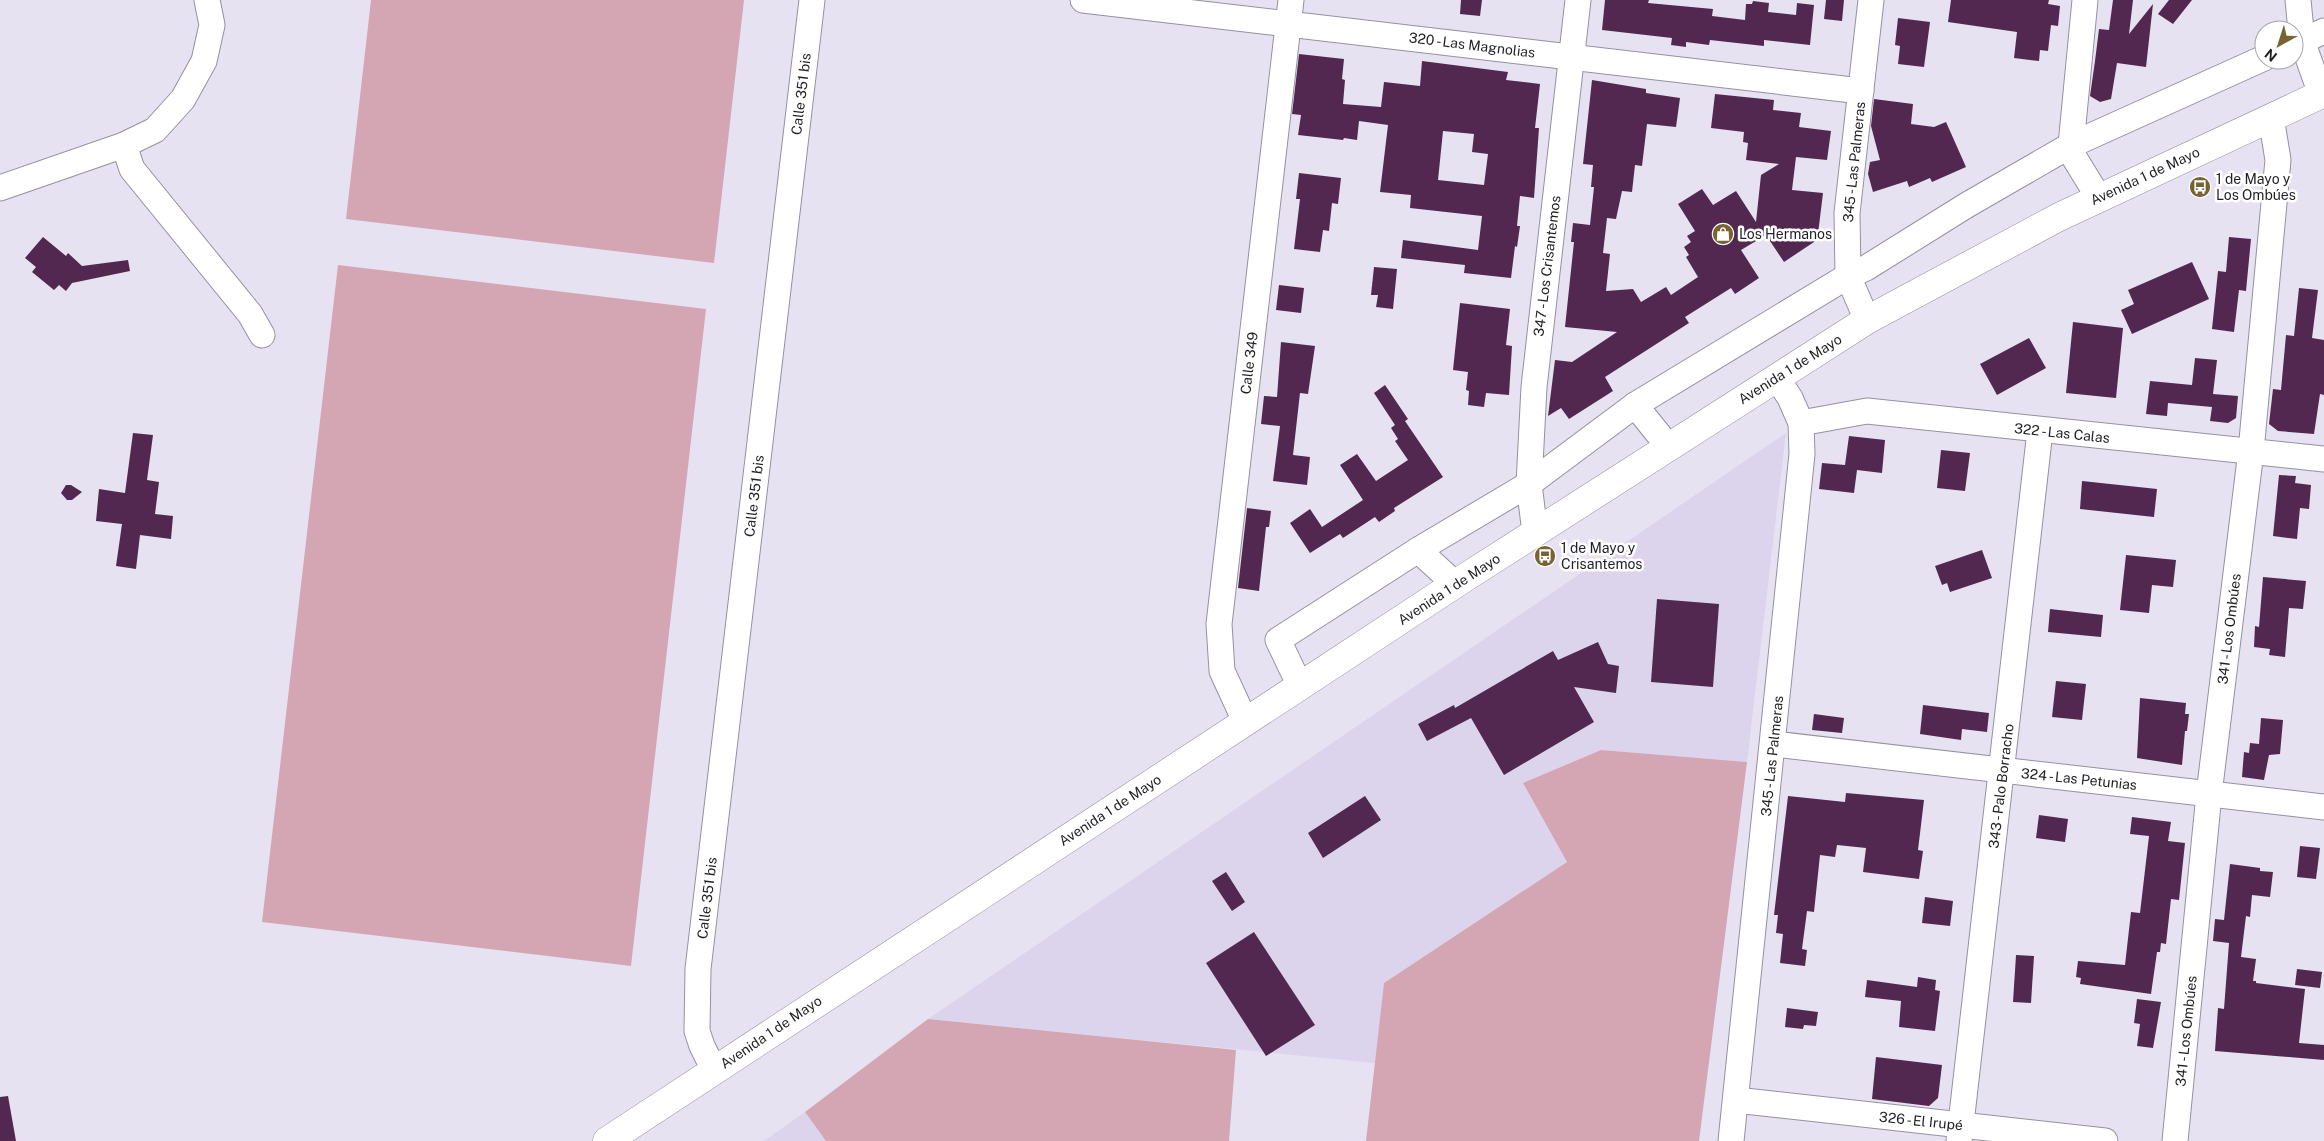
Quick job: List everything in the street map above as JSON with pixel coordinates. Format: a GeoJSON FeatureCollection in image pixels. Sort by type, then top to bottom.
{"type":"FeatureCollection","features":[{"type":"Feature","properties":{"kind":"main road","name":"Avenida 1 de Mayo"},"geometry":{"type":"LineString","coordinates":[[607,1141],[1455,584],[1867,320],[2059,217],[2322,93]]}},
{"type":"Feature","properties":{"kind":"street"},"geometry":{"type":"LineString","coordinates":[[0,188],[124,145],[155,130],[183,99],[204,61],[212,25],[207,0]]}},
{"type":"Feature","properties":{"kind":"street","name":"Calle 351 bis"},"geometry":{"type":"LineString","coordinates":[[714,1070],[697,1031],[698,969],[812,0]]}},
{"type":"Feature","properties":{"kind":"street","name":"320 - Las Magnolias"},"geometry":{"type":"LineString","coordinates":[[1083,0],[1290,12],[1572,57],[1861,91]]}},
{"type":"Feature","properties":{"kind":"street","name":"347 - Los Crisantemos"},"geometry":{"type":"LineString","coordinates":[[1535,533],[1529,484],[1534,387],[1578,0]]}},
{"type":"Feature","properties":{"kind":"street","name":"345 - Las Palmeras"},"geometry":{"type":"LineString","coordinates":[[1867,320],[1848,276],[1847,213],[1871,0]]}},
{"type":"Feature","properties":{"kind":"street"},"geometry":{"type":"LineString","coordinates":[[2086,0],[2071,145],[2072,154],[2099,198]]}},
{"type":"Feature","properties":{"kind":"street"},"geometry":{"type":"LineString","coordinates":[[2298,0],[2322,93]]}},
{"type":"Feature","properties":{"kind":"street","name":"Calle 349"},"geometry":{"type":"LineString","coordinates":[[1245,721],[1222,671],[1219,624],[1290,12]]}},
{"type":"Feature","properties":{"kind":"street"},"geometry":{"type":"LineString","coordinates":[[1300,686],[1278,640],[1418,550],[1529,484],[1635,404],[1848,276],[1866,268],[1967,205],[2071,145],[2254,63]]}},
{"type":"Feature","properties":{"kind":"street","name":"341 - Los Ombúes"},"geometry":{"type":"LineString","coordinates":[[2175,1141],[2209,794],[2250,451],[2278,160],[2271,117]]}},
{"type":"Feature","properties":{"kind":"street"},"geometry":{"type":"LineString","coordinates":[[124,145],[132,169],[250,314],[262,335]]}},
{"type":"Feature","properties":{"kind":"street","name":"345 - Las Palmeras"},"geometry":{"type":"LineString","coordinates":[[1731,1141],[1774,744],[1802,454],[1802,422],[1777,378]]}},
{"type":"Feature","properties":{"kind":"street"},"geometry":{"type":"LineString","coordinates":[[1635,404],[1668,446]]}},
{"type":"Feature","properties":{"kind":"street","name":"322 - Las Calas"},"geometry":{"type":"LineString","coordinates":[[1802,422],[1867,411],[2040,431],[2324,459]]}},
{"type":"Feature","properties":{"kind":"street","name":"343 - Palo Borracho"},"geometry":{"type":"LineString","coordinates":[[1959,1133],[2003,771],[2040,431]]}},
{"type":"Feature","properties":{"kind":"street"},"geometry":{"type":"LineString","coordinates":[[1418,550],[1455,584]]}},
{"type":"Feature","properties":{"kind":"street","name":"324 - Las Petunias"},"geometry":{"type":"LineString","coordinates":[[1774,744],[2324,807]]}},
{"type":"Feature","properties":{"kind":"street","name":"326 - El Irupé"},"geometry":{"type":"LineString","coordinates":[[1736,1100],[1959,1133],[2106,1141]]}},
{"type":"Feature","properties":{"kind":"shaded area"},"geometry":{"type":"Polygon","coordinates":[[[371,0],[744,0],[714,263],[346,219],[371,0]]]}},
{"type":"Feature","properties":{"kind":"shaded area"},"geometry":{"type":"Polygon","coordinates":[[[338,265],[706,309],[631,966],[262,922],[338,265]]]}},
{"type":"Feature","properties":{"kind":"shaded area"},"geometry":{"type":"Polygon","coordinates":[[[1786,433],[1747,762],[1601,750],[1523,783],[1567,862],[1384,983],[1375,1063],[928,1019],[1786,433]]]}},
{"type":"Feature","properties":{"kind":"shaded area"},"geometry":{"type":"Polygon","coordinates":[[[1601,750],[1747,762],[1699,1141],[1366,1141],[1384,983],[1567,862],[1523,783],[1601,750]]]}},
{"type":"Feature","properties":{"kind":"shaded area"},"geometry":{"type":"Polygon","coordinates":[[[928,1019],[1236,1050],[1229,1141],[826,1141],[805,1112],[928,1019]]]}},
{"type":"Feature","properties":{"kind":"shaded area"},"geometry":{"type":"Polygon","coordinates":[[[805,1112],[826,1141],[764,1141],[805,1112]]]}},
{"type":"Feature","properties":{"kind":"building"},"geometry":{"type":"Polygon","coordinates":[[[1461,0],[1482,0],[1480,16],[1460,14],[1461,0]]]}},
{"type":"Feature","properties":{"kind":"building"},"geometry":{"type":"Polygon","coordinates":[[[1605,0],[1649,0],[1648,3],[1713,9],[1712,16],[1745,20],[1746,4],[1752,4],[1753,1],[1769,3],[1768,12],[1796,15],[1797,3],[1814,5],[1810,45],[1764,40],[1764,46],[1710,40],[1709,45],[1686,42],[1686,47],[1671,45],[1672,38],[1602,30],[1605,0]]]}},
{"type":"Feature","properties":{"kind":"building"},"geometry":{"type":"Polygon","coordinates":[[[1826,0],[1844,0],[1842,21],[1824,19],[1826,0]]]}},
{"type":"Feature","properties":{"kind":"building"},"geometry":{"type":"Polygon","coordinates":[[[1951,0],[2049,0],[2048,4],[2060,6],[2058,26],[2051,25],[2048,51],[2040,50],[2039,61],[2014,58],[2017,32],[1948,22],[1951,0]]]}},
{"type":"Feature","properties":{"kind":"building"},"geometry":{"type":"Polygon","coordinates":[[[2113,0],[2133,0],[2129,34],[2153,4],[2146,67],[2117,63],[2111,99],[2100,102],[2090,96],[2099,29],[2109,30],[2113,0]]]}},
{"type":"Feature","properties":{"kind":"building"},"geometry":{"type":"Polygon","coordinates":[[[2169,0],[2192,0],[2173,24],[2158,14],[2169,0]]]}},
{"type":"Feature","properties":{"kind":"building"},"geometry":{"type":"Polygon","coordinates":[[[1898,18],[1930,22],[1924,67],[1898,64],[1900,46],[1895,45],[1898,18]]]}},
{"type":"Feature","properties":{"kind":"building"},"geometry":{"type":"Polygon","coordinates":[[[1299,54],[1344,59],[1342,79],[1345,80],[1343,104],[1381,107],[1384,82],[1420,86],[1422,61],[1508,72],[1506,80],[1540,84],[1535,128],[1539,128],[1534,198],[1520,196],[1517,226],[1520,226],[1517,247],[1515,246],[1511,278],[1464,273],[1465,265],[1401,258],[1403,240],[1478,250],[1482,216],[1410,208],[1411,195],[1380,192],[1388,125],[1359,121],[1357,140],[1298,135],[1301,115],[1292,114],[1299,54]],[[1443,131],[1438,180],[1484,185],[1488,154],[1472,152],[1474,134],[1443,131]]]}},
{"type":"Feature","properties":{"kind":"building"},"geometry":{"type":"Polygon","coordinates":[[[1592,80],[1646,89],[1646,93],[1680,98],[1676,127],[1647,124],[1642,166],[1635,165],[1632,192],[1622,191],[1616,219],[1607,218],[1603,253],[1610,254],[1606,291],[1633,289],[1641,302],[1666,287],[1671,295],[1698,277],[1686,257],[1689,255],[1684,247],[1691,242],[1687,236],[1695,231],[1678,204],[1702,189],[1713,205],[1736,191],[1756,222],[1761,175],[1779,164],[1746,160],[1748,143],[1743,142],[1744,132],[1711,128],[1715,94],[1774,100],[1773,110],[1801,113],[1799,127],[1831,131],[1827,160],[1796,157],[1792,190],[1823,193],[1818,234],[1814,242],[1784,262],[1766,235],[1741,250],[1759,278],[1735,294],[1731,288],[1685,317],[1689,323],[1605,377],[1613,391],[1569,419],[1561,408],[1548,416],[1555,360],[1572,362],[1617,332],[1565,327],[1574,242],[1571,242],[1573,223],[1590,225],[1594,187],[1591,187],[1593,165],[1583,164],[1592,80]]]}},
{"type":"Feature","properties":{"kind":"building"},"geometry":{"type":"Polygon","coordinates":[[[1874,99],[1913,104],[1911,124],[1934,127],[1946,122],[1966,167],[1932,182],[1930,178],[1909,187],[1907,181],[1873,192],[1868,174],[1870,162],[1880,160],[1871,126],[1874,99]]]}},
{"type":"Feature","properties":{"kind":"building"},"geometry":{"type":"Polygon","coordinates":[[[1299,173],[1341,178],[1338,204],[1332,203],[1329,231],[1323,230],[1320,252],[1294,249],[1300,199],[1296,199],[1299,173]]]}},
{"type":"Feature","properties":{"kind":"building"},"geometry":{"type":"Polygon","coordinates":[[[43,237],[66,256],[68,253],[82,266],[128,260],[130,271],[72,283],[66,291],[59,285],[54,290],[32,272],[36,267],[25,258],[43,237]]]}},
{"type":"Feature","properties":{"kind":"building"},"geometry":{"type":"Polygon","coordinates":[[[2229,237],[2251,239],[2246,291],[2239,290],[2234,332],[2212,329],[2218,271],[2226,272],[2229,237]]]}},
{"type":"Feature","properties":{"kind":"building"},"geometry":{"type":"Polygon","coordinates":[[[2192,262],[2209,299],[2132,334],[2121,310],[2134,304],[2128,290],[2192,262]]]}},
{"type":"Feature","properties":{"kind":"building"},"geometry":{"type":"Polygon","coordinates":[[[1374,267],[1397,269],[1393,309],[1376,307],[1378,295],[1371,295],[1374,267]]]}},
{"type":"Feature","properties":{"kind":"building"},"geometry":{"type":"Polygon","coordinates":[[[1279,285],[1304,288],[1301,313],[1276,310],[1279,285]]]}},
{"type":"Feature","properties":{"kind":"building"},"geometry":{"type":"Polygon","coordinates":[[[2299,288],[2318,290],[2312,338],[2324,340],[2324,395],[2320,394],[2314,434],[2278,431],[2269,424],[2273,389],[2281,390],[2286,335],[2294,336],[2299,288]]]}},
{"type":"Feature","properties":{"kind":"building"},"geometry":{"type":"Polygon","coordinates":[[[1460,303],[1510,309],[1506,345],[1512,346],[1509,395],[1486,393],[1484,407],[1468,405],[1469,391],[1466,390],[1468,372],[1453,370],[1460,303]]]}},
{"type":"Feature","properties":{"kind":"building"},"geometry":{"type":"Polygon","coordinates":[[[2073,322],[2123,328],[2116,398],[2066,393],[2073,322]]]}},
{"type":"Feature","properties":{"kind":"building"},"geometry":{"type":"Polygon","coordinates":[[[2029,338],[2046,368],[1997,395],[1980,364],[2029,338]]]}},
{"type":"Feature","properties":{"kind":"building"},"geometry":{"type":"Polygon","coordinates":[[[1281,342],[1315,346],[1308,394],[1300,393],[1293,455],[1310,457],[1307,485],[1273,481],[1280,426],[1261,424],[1264,396],[1277,397],[1281,342]]]}},
{"type":"Feature","properties":{"kind":"building"},"geometry":{"type":"Polygon","coordinates":[[[2195,358],[2217,360],[2213,394],[2238,396],[2236,418],[2228,423],[2210,421],[2212,407],[2168,403],[2167,416],[2146,414],[2150,381],[2192,385],[2195,358]]]}},
{"type":"Feature","properties":{"kind":"building"},"geometry":{"type":"Polygon","coordinates":[[[1385,385],[1408,419],[1405,421],[1443,477],[1394,508],[1395,511],[1379,522],[1375,517],[1343,538],[1340,534],[1310,553],[1290,523],[1310,509],[1322,527],[1363,500],[1340,465],[1357,454],[1376,481],[1408,460],[1395,441],[1398,439],[1391,428],[1395,425],[1374,393],[1385,385]]]}},
{"type":"Feature","properties":{"kind":"building"},"geometry":{"type":"Polygon","coordinates":[[[133,433],[153,435],[147,480],[159,482],[155,514],[173,516],[171,539],[140,535],[136,569],[116,566],[122,524],[96,521],[99,489],[125,493],[133,433]]]}},
{"type":"Feature","properties":{"kind":"building"},"geometry":{"type":"Polygon","coordinates":[[[1849,436],[1885,440],[1882,473],[1857,470],[1854,493],[1819,489],[1822,463],[1845,465],[1849,436]]]}},
{"type":"Feature","properties":{"kind":"building"},"geometry":{"type":"Polygon","coordinates":[[[1941,450],[1970,453],[1965,491],[1937,488],[1941,450]]]}},
{"type":"Feature","properties":{"kind":"building"},"geometry":{"type":"Polygon","coordinates":[[[2279,475],[2296,476],[2295,483],[2311,485],[2309,509],[2300,508],[2297,539],[2273,536],[2279,475]]]}},
{"type":"Feature","properties":{"kind":"building"},"geometry":{"type":"Polygon","coordinates":[[[2082,481],[2157,489],[2154,517],[2080,509],[2082,481]]]}},
{"type":"Feature","properties":{"kind":"building"},"geometry":{"type":"Polygon","coordinates":[[[66,485],[71,485],[82,492],[72,500],[67,500],[61,493],[66,485]]]}},
{"type":"Feature","properties":{"kind":"building"},"geometry":{"type":"Polygon","coordinates":[[[1247,508],[1271,511],[1269,527],[1266,527],[1259,591],[1238,588],[1247,508]]]}},
{"type":"Feature","properties":{"kind":"building"},"geometry":{"type":"Polygon","coordinates":[[[1982,550],[1992,578],[1950,592],[1947,583],[1942,585],[1935,566],[1982,550]]]}},
{"type":"Feature","properties":{"kind":"building"},"geometry":{"type":"Polygon","coordinates":[[[2126,555],[2176,560],[2173,587],[2152,585],[2149,613],[2120,610],[2126,555]]]}},
{"type":"Feature","properties":{"kind":"building"},"geometry":{"type":"Polygon","coordinates":[[[2263,577],[2306,581],[2303,609],[2289,608],[2285,657],[2269,655],[2270,649],[2254,647],[2255,626],[2259,627],[2263,577]]]}},
{"type":"Feature","properties":{"kind":"building"},"geometry":{"type":"Polygon","coordinates":[[[1657,599],[1719,604],[1713,687],[1651,682],[1657,599]]]}},
{"type":"Feature","properties":{"kind":"building"},"geometry":{"type":"Polygon","coordinates":[[[2050,609],[2103,615],[2101,637],[2048,632],[2050,609]]]}},
{"type":"Feature","properties":{"kind":"building"},"geometry":{"type":"Polygon","coordinates":[[[1598,642],[1608,664],[1619,666],[1616,693],[1574,687],[1594,722],[1504,775],[1471,718],[1427,741],[1418,724],[1454,705],[1455,708],[1553,651],[1558,660],[1598,642]]]}},
{"type":"Feature","properties":{"kind":"building"},"geometry":{"type":"Polygon","coordinates":[[[2056,681],[2086,684],[2082,720],[2052,717],[2056,681]]]}},
{"type":"Feature","properties":{"kind":"building"},"geometry":{"type":"Polygon","coordinates":[[[2140,698],[2186,703],[2185,714],[2189,714],[2187,731],[2185,731],[2182,765],[2137,758],[2140,698]]]}},
{"type":"Feature","properties":{"kind":"building"},"geometry":{"type":"Polygon","coordinates":[[[1923,705],[1989,713],[1987,732],[1962,729],[1961,740],[1920,734],[1923,705]]]}},
{"type":"Feature","properties":{"kind":"building"},"geometry":{"type":"Polygon","coordinates":[[[1814,714],[1844,718],[1842,733],[1812,730],[1814,714]]]}},
{"type":"Feature","properties":{"kind":"building"},"geometry":{"type":"Polygon","coordinates":[[[2261,718],[2283,720],[2280,754],[2269,755],[2264,780],[2242,777],[2244,752],[2249,753],[2250,743],[2259,744],[2261,718]]]}},
{"type":"Feature","properties":{"kind":"building"},"geometry":{"type":"Polygon","coordinates":[[[1846,793],[1924,800],[1918,850],[1923,851],[1919,879],[1863,872],[1866,848],[1837,845],[1835,857],[1820,855],[1814,912],[1807,911],[1802,949],[1807,950],[1805,966],[1780,963],[1783,934],[1776,933],[1778,915],[1774,915],[1788,796],[1845,802],[1846,793]]]}},
{"type":"Feature","properties":{"kind":"building"},"geometry":{"type":"Polygon","coordinates":[[[1365,796],[1381,820],[1323,858],[1308,833],[1365,796]]]}},
{"type":"Feature","properties":{"kind":"building"},"geometry":{"type":"Polygon","coordinates":[[[2039,815],[2068,819],[2065,842],[2036,838],[2039,815]]]}},
{"type":"Feature","properties":{"kind":"building"},"geometry":{"type":"Polygon","coordinates":[[[2132,817],[2171,822],[2168,841],[2185,843],[2179,900],[2171,899],[2166,944],[2161,943],[2160,952],[2157,952],[2151,994],[2080,984],[2081,978],[2076,977],[2078,961],[2125,965],[2131,912],[2140,913],[2149,836],[2130,834],[2132,817]]]}},
{"type":"Feature","properties":{"kind":"building"},"geometry":{"type":"Polygon","coordinates":[[[2300,846],[2320,848],[2316,879],[2297,877],[2300,846]]]}},
{"type":"Feature","properties":{"kind":"building"},"geometry":{"type":"Polygon","coordinates":[[[2230,864],[2260,868],[2260,871],[2273,872],[2270,897],[2252,895],[2250,917],[2246,916],[2241,957],[2256,959],[2253,981],[2256,981],[2256,983],[2305,989],[2299,1043],[2324,1045],[2324,1060],[2215,1051],[2218,1008],[2224,1009],[2229,943],[2213,941],[2215,919],[2224,920],[2230,864]]]}},
{"type":"Feature","properties":{"kind":"building"},"geometry":{"type":"Polygon","coordinates":[[[1226,872],[1245,902],[1232,911],[1212,881],[1226,872]]]}},
{"type":"Feature","properties":{"kind":"building"},"geometry":{"type":"Polygon","coordinates":[[[1925,897],[1953,901],[1950,926],[1922,923],[1925,897]]]}},
{"type":"Feature","properties":{"kind":"building"},"geometry":{"type":"Polygon","coordinates":[[[1254,932],[1315,1025],[1266,1056],[1206,963],[1254,932]]]}},
{"type":"Feature","properties":{"kind":"building"},"geometry":{"type":"Polygon","coordinates":[[[2016,955],[2034,956],[2031,1003],[2013,1002],[2016,955]]]}},
{"type":"Feature","properties":{"kind":"building"},"geometry":{"type":"Polygon","coordinates":[[[2297,969],[2322,972],[2320,988],[2295,985],[2297,969]]]}},
{"type":"Feature","properties":{"kind":"building"},"geometry":{"type":"Polygon","coordinates":[[[1918,977],[1936,980],[1935,990],[1940,991],[1935,1031],[1899,1027],[1901,1001],[1865,997],[1867,980],[1917,987],[1918,977]]]}},
{"type":"Feature","properties":{"kind":"building"},"geometry":{"type":"Polygon","coordinates":[[[2137,999],[2161,1002],[2153,1048],[2137,1046],[2140,1024],[2134,1023],[2137,999]]]}},
{"type":"Feature","properties":{"kind":"building"},"geometry":{"type":"Polygon","coordinates":[[[1787,1008],[1818,1012],[1816,1026],[1804,1025],[1803,1029],[1785,1027],[1787,1008]]]}},
{"type":"Feature","properties":{"kind":"building"},"geometry":{"type":"Polygon","coordinates":[[[1876,1057],[1942,1065],[1938,1098],[1929,1106],[1872,1099],[1876,1057]]]}},
{"type":"Feature","properties":{"kind":"building"},"geometry":{"type":"Polygon","coordinates":[[[8,1096],[16,1141],[0,1141],[0,1097],[8,1096]]]}},
{"type":"Feature","properties":{"kind":"place","name":"1 de Mayo y Los Ombúes"},"geometry":{"type":"Point","coordinates":[2200,187]}},
{"type":"Feature","properties":{"kind":"place","name":"Los Hermanos"},"geometry":{"type":"Point","coordinates":[1723,234]}},
{"type":"Feature","properties":{"kind":"place","name":"1 de Mayo y Crisantemos"},"geometry":{"type":"Point","coordinates":[1545,556]}}]}
